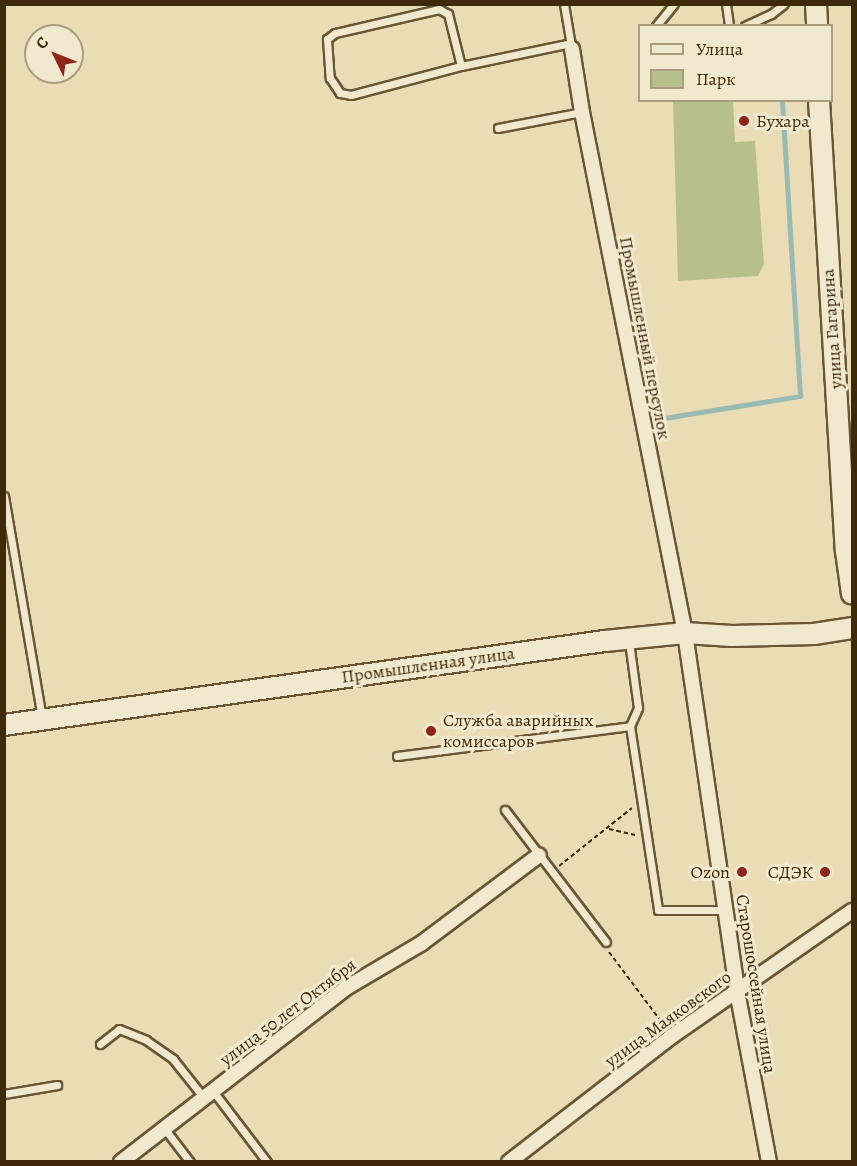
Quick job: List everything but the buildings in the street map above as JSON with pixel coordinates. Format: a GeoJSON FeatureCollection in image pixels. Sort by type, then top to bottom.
{"type":"FeatureCollection","features":[{"type":"Feature","properties":{"kind":"street"},"geometry":{"type":"LineString","coordinates":[[816,4],[817,24]]}},
{"type":"Feature","properties":{"kind":"street","name":"Промышленный переулок"},"geometry":{"type":"LineString","coordinates":[[571,46],[685,633]]}},
{"type":"Feature","properties":{"kind":"street","name":"улица Гагарина"},"geometry":{"type":"LineString","coordinates":[[819,102],[846,551],[852,594]]}},
{"type":"Feature","properties":{"kind":"street","name":"Промышленная улица"},"geometry":{"type":"LineString","coordinates":[[4,726],[629,639],[685,633],[814,634],[852,628]]}},
{"type":"Feature","properties":{"kind":"street","name":"Старошоссейная улица"},"geometry":{"type":"LineString","coordinates":[[685,633],[737,991],[769,1161]]}},
{"type":"Feature","properties":{"kind":"street","name":"улица 50 лет Октября"},"geometry":{"type":"LineString","coordinates":[[121,1161],[346,988],[422,943],[539,855]]}},
{"type":"Feature","properties":{"kind":"street","name":"улица Маяковского"},"geometry":{"type":"LineString","coordinates":[[509,1161],[672,1036],[852,911]]}},
{"type":"Feature","properties":{"kind":"lane"},"geometry":{"type":"LineString","coordinates":[[461,66],[448,14],[439,9],[335,33],[327,39],[330,78],[340,93],[351,94],[461,66],[571,46],[564,4]]}},
{"type":"Feature","properties":{"kind":"lane"},"geometry":{"type":"LineString","coordinates":[[658,24],[674,4]]}},
{"type":"Feature","properties":{"kind":"lane"},"geometry":{"type":"LineString","coordinates":[[726,4],[729,24]]}},
{"type":"Feature","properties":{"kind":"lane"},"geometry":{"type":"LineString","coordinates":[[748,24],[771,14],[784,4]]}},
{"type":"Feature","properties":{"kind":"lane"},"geometry":{"type":"LineString","coordinates":[[498,128],[582,112]]}},
{"type":"Feature","properties":{"kind":"lane"},"geometry":{"type":"LineString","coordinates":[[4,496],[42,720]]}},
{"type":"Feature","properties":{"kind":"lane"},"geometry":{"type":"LineString","coordinates":[[629,639],[638,708],[630,726],[658,910],[725,910]]}},
{"type":"Feature","properties":{"kind":"lane"},"geometry":{"type":"LineString","coordinates":[[397,756],[630,726]]}},
{"type":"Feature","properties":{"kind":"lane"},"geometry":{"type":"LineString","coordinates":[[505,810],[606,942]]}},
{"type":"Feature","properties":{"kind":"lane"},"geometry":{"type":"LineString","coordinates":[[100,1044],[119,1029],[146,1040],[173,1059],[208,1094],[267,1161]]}},
{"type":"Feature","properties":{"kind":"lane"},"geometry":{"type":"LineString","coordinates":[[4,1094],[57,1085]]}},
{"type":"Feature","properties":{"kind":"lane"},"geometry":{"type":"LineString","coordinates":[[165,1128],[190,1161]]}},
{"type":"Feature","properties":{"kind":"path"},"geometry":{"type":"LineString","coordinates":[[552,872],[641,800]]}},
{"type":"Feature","properties":{"kind":"path"},"geometry":{"type":"LineString","coordinates":[[608,829],[647,837]]}},
{"type":"Feature","properties":{"kind":"path"},"geometry":{"type":"LineString","coordinates":[[606,942],[608,951],[672,1036]]}},
{"type":"Feature","properties":{"kind":"green space"},"geometry":{"type":"Polygon","coordinates":[[[673,102],[733,102],[735,142],[755,141],[764,264],[758,276],[678,281],[673,102]]]}},
{"type":"Feature","properties":{"kind":"waterway"},"geometry":{"type":"LineString","coordinates":[[664,418],[800,396],[782,102]]}},
{"type":"Feature","properties":{"kind":"place","name":"Бухара"},"geometry":{"type":"Point","coordinates":[744,121]}},
{"type":"Feature","properties":{"kind":"place","name":"Служба аварийных комиссаров"},"geometry":{"type":"Point","coordinates":[431,731]}},
{"type":"Feature","properties":{"kind":"place","name":"Ozon"},"geometry":{"type":"Point","coordinates":[742,872]}},
{"type":"Feature","properties":{"kind":"place","name":"СДЭК"},"geometry":{"type":"Point","coordinates":[825,872]}}]}
